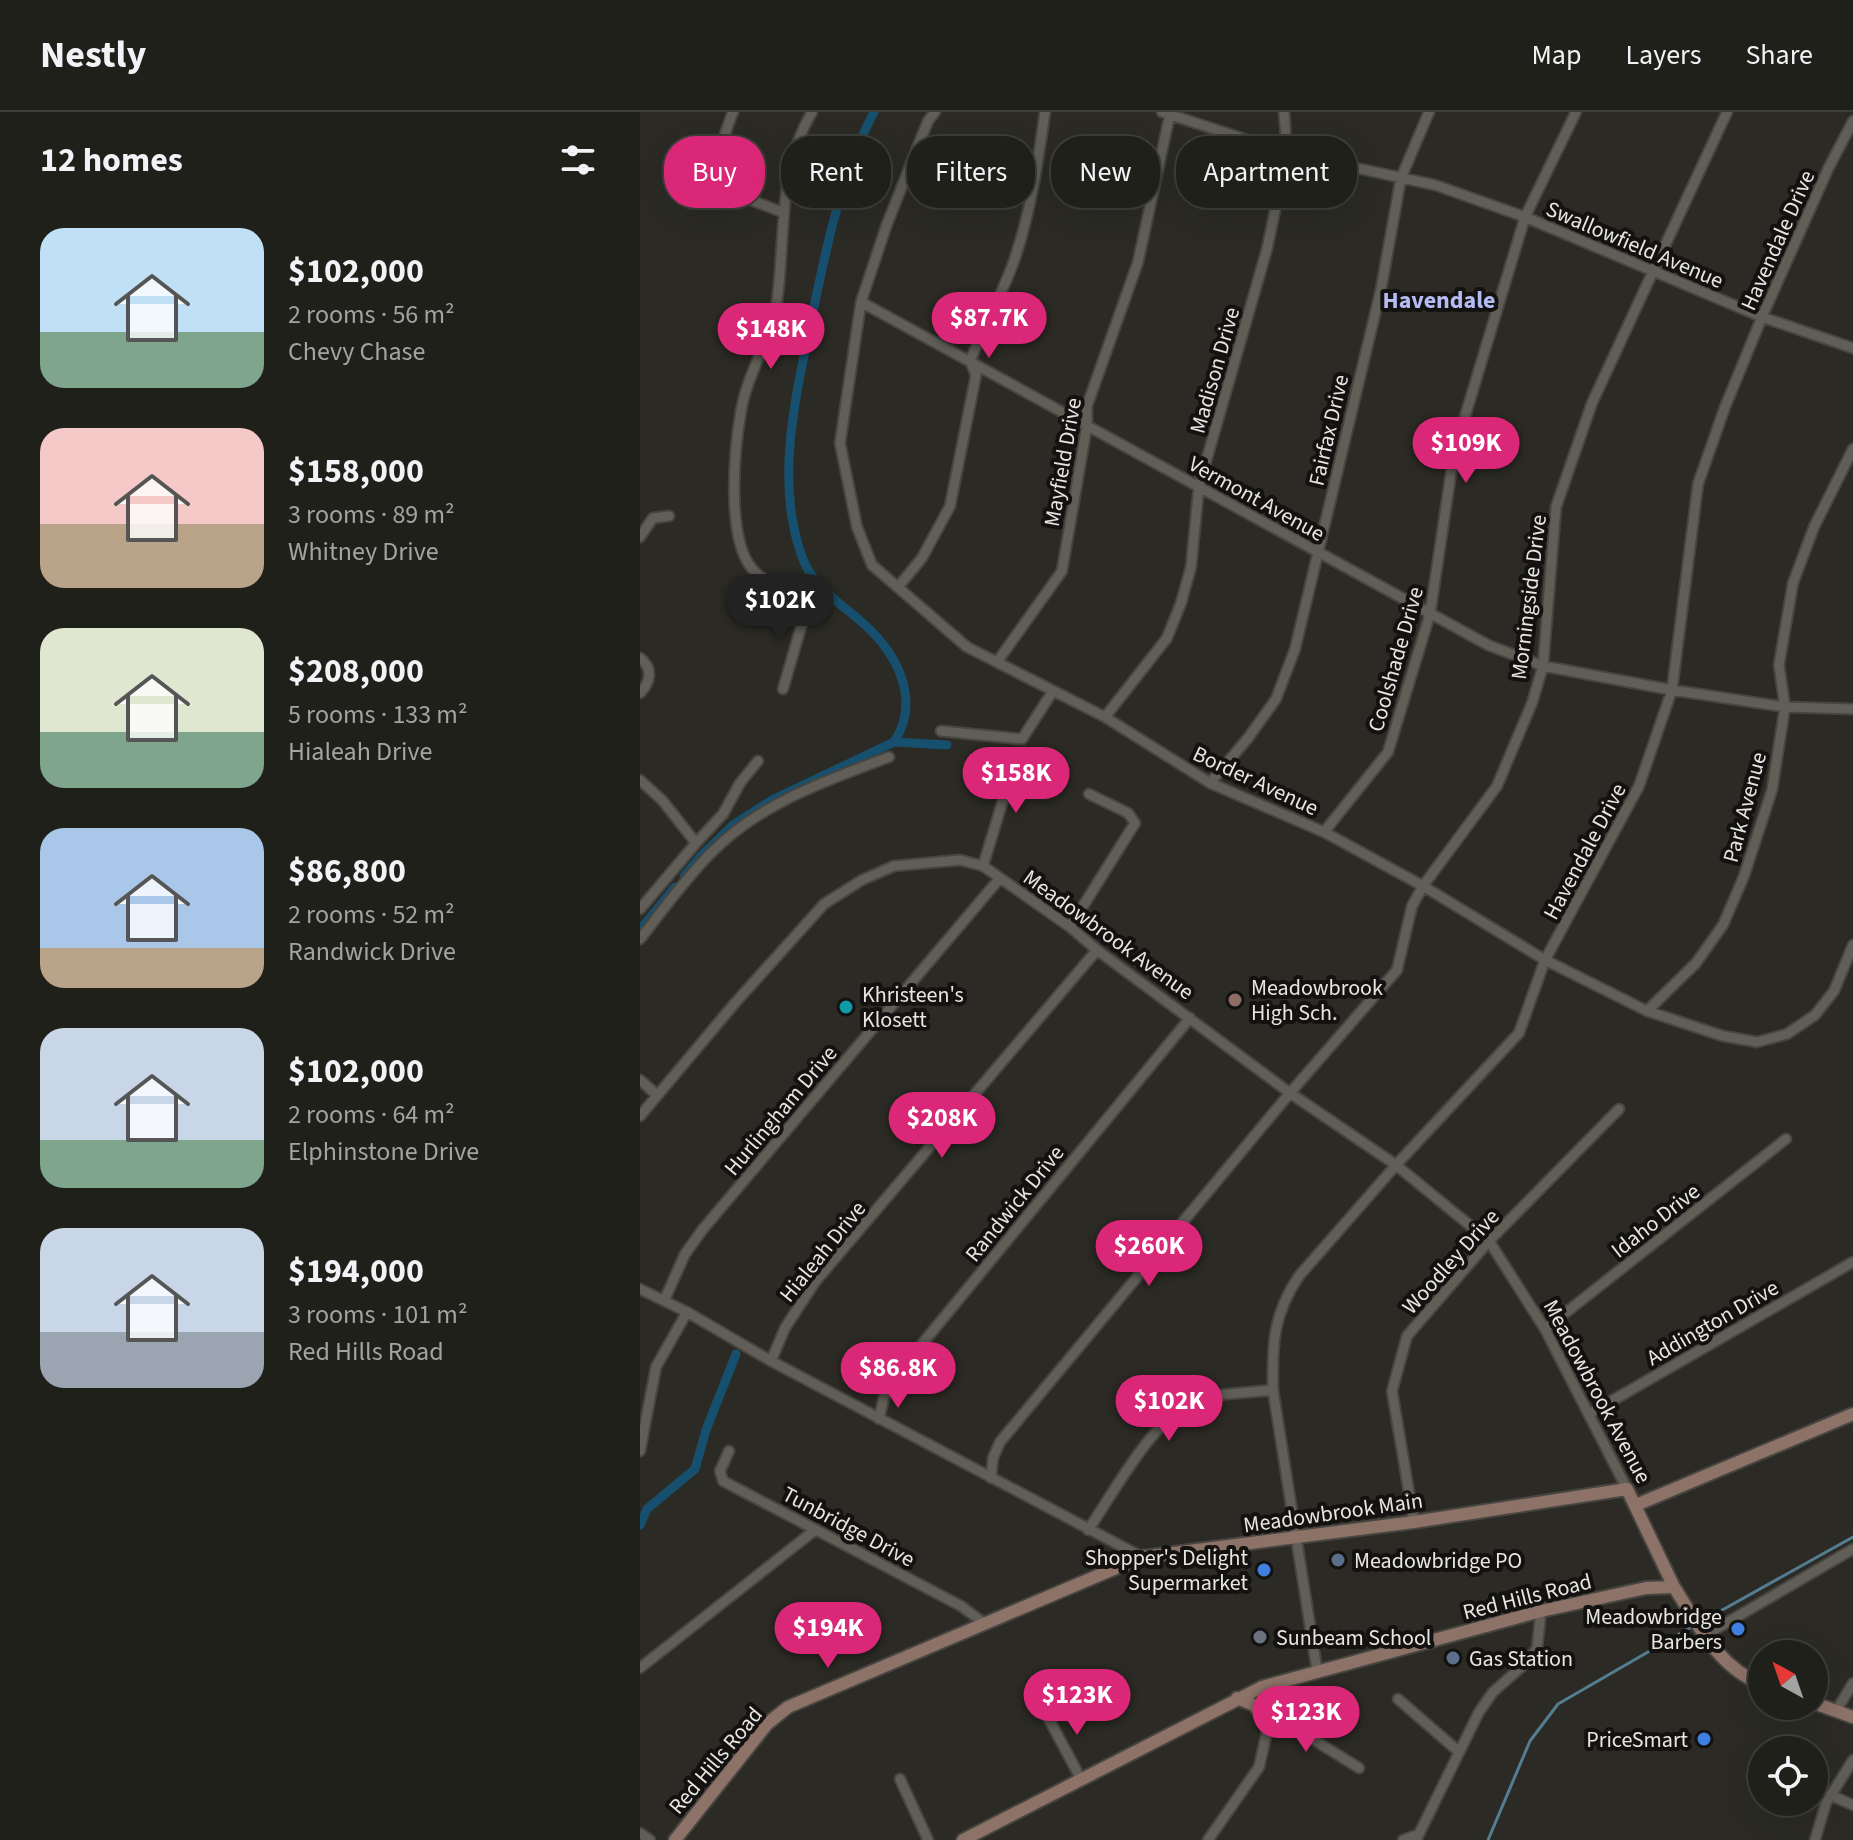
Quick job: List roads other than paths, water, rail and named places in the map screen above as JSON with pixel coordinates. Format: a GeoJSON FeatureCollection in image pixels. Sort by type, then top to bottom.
{"type":"FeatureCollection","features":[{"type":"Feature","properties":{"kind":"street"},"geometry":{"type":"LineString","coordinates":[[733,112],[722,153],[719,175],[722,186],[782,212]]}},
{"type":"Feature","properties":{"kind":"street"},"geometry":{"type":"LineString","coordinates":[[812,112],[802,129],[786,178],[776,305],[741,409],[734,515],[737,536],[751,568],[763,579],[808,603],[824,603]]}},
{"type":"Feature","properties":{"kind":"street"},"geometry":{"type":"LineString","coordinates":[[861,302],[887,224],[928,121],[935,112]]}},
{"type":"Feature","properties":{"kind":"street"},"geometry":{"type":"LineString","coordinates":[[898,587],[922,558],[950,506],[976,375],[970,361],[1013,262],[1025,226],[1036,180],[1045,112]]}},
{"type":"Feature","properties":{"kind":"street","name":"Madison Drive"},"geometry":{"type":"LineString","coordinates":[[1284,112],[1286,136]]}},
{"type":"Feature","properties":{"kind":"street","name":"Coolshade Drive"},"geometry":{"type":"LineString","coordinates":[[1324,832],[1388,752],[1430,614],[1454,453],[1525,217],[1576,112]]}},
{"type":"Feature","properties":{"kind":"street","name":"Morningside Drive"},"geometry":{"type":"LineString","coordinates":[[991,1478],[993,1458],[1000,1442],[1290,1093],[1397,970],[1412,906],[1423,886],[1497,786],[1532,703],[1543,666],[1556,507],[1592,403],[1727,112]]}},
{"type":"Feature","properties":{"kind":"street"},"geometry":{"type":"LineString","coordinates":[[1166,113],[1236,136]]}},
{"type":"Feature","properties":{"kind":"street","name":"Mayfield Drive"},"geometry":{"type":"LineString","coordinates":[[997,662],[1062,571],[1087,425],[1087,406],[1138,262],[1166,113]]}},
{"type":"Feature","properties":{"kind":"street","name":"Fairfax Drive"},"geometry":{"type":"LineString","coordinates":[[1210,783],[1276,699],[1295,649],[1381,289],[1401,178],[1426,114]]}},
{"type":"Feature","properties":{"kind":"street","name":"Havendale Drive"},"geometry":{"type":"LineString","coordinates":[[1317,1670],[1273,1390],[1272,1347],[1279,1316],[1290,1288],[1396,1165],[1519,1033],[1545,960],[1639,786],[1672,690],[1698,484],[1762,317],[1828,169],[1853,121]]}},
{"type":"Feature","properties":{"kind":"street"},"geometry":{"type":"LineString","coordinates":[[1357,168],[1401,178]]}},
{"type":"Feature","properties":{"kind":"street","name":"Swallowfield Avenue"},"geometry":{"type":"LineString","coordinates":[[1401,178],[1435,185],[1525,217],[1762,317],[1853,348]]}},
{"type":"Feature","properties":{"kind":"street","name":"Madison Drive"},"geometry":{"type":"LineString","coordinates":[[1105,717],[1167,638],[1191,567],[1199,486],[1267,249],[1276,208]]}},
{"type":"Feature","properties":{"kind":"street","name":"Vermont Avenue"},"geometry":{"type":"LineString","coordinates":[[861,302],[1488,645],[1543,666],[1672,690],[1785,707],[1853,709]]}},
{"type":"Feature","properties":{"kind":"street","name":"Border Avenue"},"geometry":{"type":"LineString","coordinates":[[861,302],[840,443],[864,547],[872,565],[967,647],[1105,717],[1210,783],[1324,832],[1423,886],[1545,960],[1647,1011],[1723,1036],[1757,1042],[1787,1034],[1815,1015],[1834,991],[1853,945]]}},
{"type":"Feature","properties":{"kind":"street","name":"Park Avenue"},"geometry":{"type":"LineString","coordinates":[[1647,1011],[1696,963],[1723,925],[1744,876],[1772,790],[1785,707],[1779,665],[1793,583],[1814,527],[1853,449]]}},
{"type":"Feature","properties":{"kind":"street"},"geometry":{"type":"LineString","coordinates":[[640,537],[653,518],[669,516]]}},
{"type":"Feature","properties":{"kind":"street"},"geometry":{"type":"LineString","coordinates":[[783,689],[808,603]]}},
{"type":"Feature","properties":{"kind":"street"},"geometry":{"type":"LineString","coordinates":[[640,658],[649,670],[649,679],[640,693]]}},
{"type":"Feature","properties":{"kind":"street"},"geometry":{"type":"LineString","coordinates":[[941,731],[1022,739],[1053,691]]}},
{"type":"Feature","properties":{"kind":"street"},"geometry":{"type":"LineString","coordinates":[[983,866],[1017,754]]}},
{"type":"Feature","properties":{"kind":"street"},"geometry":{"type":"LineString","coordinates":[[640,939],[711,853],[756,817],[814,785],[889,757]]}},
{"type":"Feature","properties":{"kind":"street"},"geometry":{"type":"LineString","coordinates":[[640,909],[723,814],[740,783],[758,761]]}},
{"type":"Feature","properties":{"kind":"street"},"geometry":{"type":"LineString","coordinates":[[640,780],[662,800],[696,843]]}},
{"type":"Feature","properties":{"kind":"street"},"geometry":{"type":"LineString","coordinates":[[1070,927],[1135,823],[1128,813],[1089,794]]}},
{"type":"Feature","properties":{"kind":"street","name":"Meadowbrook Avenue"},"geometry":{"type":"LineString","coordinates":[[640,1116],[824,904],[862,880],[894,866],[960,860],[983,866],[1070,927],[1290,1093],[1396,1165],[1489,1241],[1545,1329],[1636,1505],[1674,1587]]}},
{"type":"Feature","properties":{"kind":"street","name":"Hurlingham Drive"},"geometry":{"type":"LineString","coordinates":[[664,1301],[685,1254],[703,1229],[1000,878]]}},
{"type":"Feature","properties":{"kind":"street","name":"Hialeah Drive"},"geometry":{"type":"LineString","coordinates":[[771,1361],[785,1328],[815,1282],[1097,950]]}},
{"type":"Feature","properties":{"kind":"street","name":"Randwick Drive"},"geometry":{"type":"LineString","coordinates":[[879,1419],[884,1397],[899,1372],[1190,1018]]}},
{"type":"Feature","properties":{"kind":"street"},"geometry":{"type":"LineString","coordinates":[[640,1080],[656,1094]]}},
{"type":"Feature","properties":{"kind":"street","name":"Woodley Drive"},"geometry":{"type":"LineString","coordinates":[[1414,1522],[1392,1391],[1407,1336],[1489,1241],[1619,1109]]}},
{"type":"Feature","properties":{"kind":"street","name":"Idaho Drive"},"geometry":{"type":"LineString","coordinates":[[1545,1329],[1786,1139]]}},
{"type":"Feature","properties":{"kind":"street","name":"Addington Drive"},"geometry":{"type":"LineString","coordinates":[[1589,1414],[1853,1262]]}},
{"type":"Feature","properties":{"kind":"street"},"geometry":{"type":"LineString","coordinates":[[640,1289],[1142,1557]]}},
{"type":"Feature","properties":{"kind":"street"},"geometry":{"type":"LineString","coordinates":[[640,1451],[644,1400],[656,1367],[687,1312]]}},
{"type":"Feature","properties":{"kind":"street"},"geometry":{"type":"LineString","coordinates":[[1088,1530],[1141,1451],[1180,1409],[1195,1401],[1273,1390]]}},
{"type":"Feature","properties":{"kind":"street"},"geometry":{"type":"LineString","coordinates":[[1636,1505],[1853,1414]]}},
{"type":"Feature","properties":{"kind":"street","name":"Tunbridge Drive"},"geometry":{"type":"LineString","coordinates":[[729,1451],[720,1471],[721,1479],[961,1606],[984,1623]]}},
{"type":"Feature","properties":{"kind":"street","name":"Meadowbrook Main"},"geometry":{"type":"LineString","coordinates":[[1053,1597],[1142,1557],[1414,1522],[1627,1489]]}},
{"type":"Feature","properties":{"kind":"street"},"geometry":{"type":"LineString","coordinates":[[640,1668],[815,1530]]}},
{"type":"Feature","properties":{"kind":"street"},"geometry":{"type":"LineString","coordinates":[[1704,1636],[1853,1549]]}},
{"type":"Feature","properties":{"kind":"street"},"geometry":{"type":"LineString","coordinates":[[1674,1587],[1719,1656],[1748,1678]]}},
{"type":"Feature","properties":{"kind":"street","name":"Red Hills Road"},"geometry":{"type":"LineString","coordinates":[[968,1839],[1262,1687],[1541,1611],[1646,1588],[1674,1587]]}},
{"type":"Feature","properties":{"kind":"street","name":"Red Hills Road"},"geometry":{"type":"LineString","coordinates":[[675,1840],[767,1724],[788,1707],[984,1623],[1053,1597]]}},
{"type":"Feature","properties":{"kind":"street"},"geometry":{"type":"LineString","coordinates":[[1403,1840],[1418,1837],[1458,1751],[1493,1692],[1528,1661],[1537,1648],[1541,1611]]}},
{"type":"Feature","properties":{"kind":"street"},"geometry":{"type":"LineString","coordinates":[[1208,1840],[1259,1767],[1275,1696],[1284,1680]]}},
{"type":"Feature","properties":{"kind":"street"},"geometry":{"type":"LineString","coordinates":[[1836,1711],[1853,1683]]}},
{"type":"Feature","properties":{"kind":"street"},"geometry":{"type":"LineString","coordinates":[[1237,1698],[1359,1768]]}},
{"type":"Feature","properties":{"kind":"street"},"geometry":{"type":"LineString","coordinates":[[1398,1699],[1458,1751]]}},
{"type":"Feature","properties":{"kind":"street"},"geometry":{"type":"LineString","coordinates":[[1828,1708],[1853,1717]]}},
{"type":"Feature","properties":{"kind":"street"},"geometry":{"type":"LineString","coordinates":[[1044,1710],[1081,1779]]}},
{"type":"Feature","properties":{"kind":"street"},"geometry":{"type":"LineString","coordinates":[[1815,1840],[1830,1795],[1853,1760]]}},
{"type":"Feature","properties":{"kind":"street"},"geometry":{"type":"LineString","coordinates":[[900,1779],[928,1840]]}},
{"type":"Feature","properties":{"kind":"street"},"geometry":{"type":"LineString","coordinates":[[1830,1795],[1853,1805]]}},
{"type":"Feature","properties":{"kind":"street"},"geometry":{"type":"LineString","coordinates":[[640,1833],[650,1840]]}},
{"type":"Feature","properties":{"kind":"waterway"},"geometry":{"type":"LineString","coordinates":[[874,112],[843,188],[822,267],[794,408],[789,496],[801,554],[812,576],[877,637],[896,664],[902,679],[906,711],[894,742]]}},
{"type":"Feature","properties":{"kind":"waterway"},"geometry":{"type":"LineString","coordinates":[[684,876],[733,825],[772,800],[894,742],[947,745]]}},
{"type":"Feature","properties":{"kind":"waterway"},"geometry":{"type":"LineString","coordinates":[[640,930],[675,887]]}},
{"type":"Feature","properties":{"kind":"waterway"},"geometry":{"type":"LineString","coordinates":[[640,1525],[647,1509],[695,1469],[706,1430],[736,1354]]}},
{"type":"Feature","properties":{"kind":"waterway"},"geometry":{"type":"LineString","coordinates":[[1699,1623],[1853,1537]]}},
{"type":"Feature","properties":{"kind":"waterway"},"geometry":{"type":"LineString","coordinates":[[1488,1840],[1530,1741],[1558,1704],[1693,1626]]}},
{"type":"Feature","properties":{"kind":"place","name":"Meadowbrook High Sch."},"geometry":{"type":"Point","coordinates":[1235,1000]}},
{"type":"Feature","properties":{"kind":"place","name":"Khristeen's Klosett"},"geometry":{"type":"Point","coordinates":[846,1007]}},
{"type":"Feature","properties":{"kind":"place","name":"Meadowbridge PO"},"geometry":{"type":"Point","coordinates":[1338,1560]}},
{"type":"Feature","properties":{"kind":"place","name":"Shopper's Delight Supermarket"},"geometry":{"type":"Point","coordinates":[1264,1570]}},
{"type":"Feature","properties":{"kind":"place","name":"Meadowbridge Barbers"},"geometry":{"type":"Point","coordinates":[1738,1629]}},
{"type":"Feature","properties":{"kind":"place","name":"Sunbeam School"},"geometry":{"type":"Point","coordinates":[1260,1637]}},
{"type":"Feature","properties":{"kind":"place","name":"Gas Station"},"geometry":{"type":"Point","coordinates":[1453,1658]}},
{"type":"Feature","properties":{"kind":"place","name":"PriceSmart"},"geometry":{"type":"Point","coordinates":[1704,1739]}},
{"type":"Feature","properties":{"kind":"district","name":"Havendale"},"geometry":{"type":"Point","coordinates":[1439,300]}}]}
